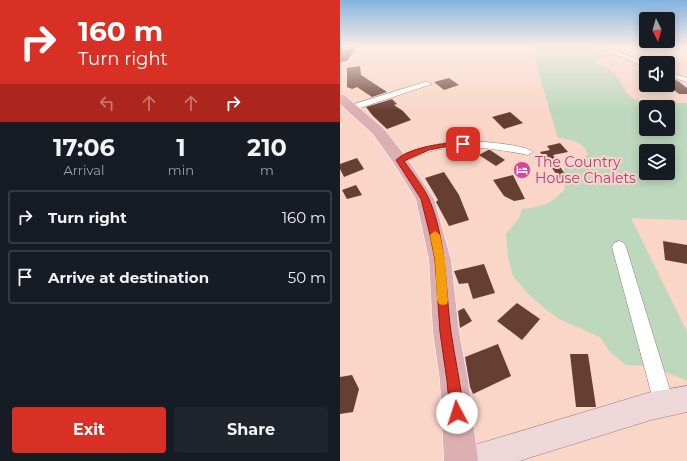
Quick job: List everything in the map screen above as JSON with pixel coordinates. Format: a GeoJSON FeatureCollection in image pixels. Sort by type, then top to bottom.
{"type":"FeatureCollection","features":[{"type":"Feature","properties":{"kind":"main road"},"geometry":{"type":"LineString","coordinates":[[346,103],[378,131],[400,160],[425,199],[440,260],[446,332],[454,381],[461,461]]}},
{"type":"Feature","properties":{"kind":"main road"},"geometry":{"type":"LineString","coordinates":[[471,461],[675,401]]}},
{"type":"Feature","properties":{"kind":"street"},"geometry":{"type":"LineString","coordinates":[[675,76],[687,80]]}},
{"type":"Feature","properties":{"kind":"street"},"geometry":{"type":"LineString","coordinates":[[346,103],[428,84]]}},
{"type":"Feature","properties":{"kind":"street"},"geometry":{"type":"LineString","coordinates":[[400,160],[427,148],[445,145],[499,146],[528,152]]}},
{"type":"Feature","properties":{"kind":"street"},"geometry":{"type":"LineString","coordinates":[[619,247],[675,401]]}},
{"type":"Feature","properties":{"kind":"green space"},"geometry":{"type":"Polygon","coordinates":[[[537,69],[607,69],[612,71],[619,79],[627,93],[631,97],[639,100],[639,136],[675,136],[675,103],[687,103],[687,220],[631,218],[687,332],[687,381],[651,366],[626,365],[610,352],[600,337],[561,320],[548,311],[529,295],[513,276],[508,257],[506,234],[519,218],[522,209],[546,204],[565,189],[564,170],[567,165],[581,160],[588,154],[583,146],[576,142],[558,138],[537,69]]]}},
{"type":"Feature","properties":{"kind":"building"},"geometry":{"type":"Polygon","coordinates":[[[347,69],[360,69],[361,75],[387,92],[372,97],[357,87],[352,89],[347,87],[347,69]]]}},
{"type":"Feature","properties":{"kind":"building"},"geometry":{"type":"Polygon","coordinates":[[[449,78],[459,85],[444,90],[434,82],[449,78]]]}},
{"type":"Feature","properties":{"kind":"building"},"geometry":{"type":"Polygon","coordinates":[[[675,80],[687,88],[687,94],[679,94],[675,91],[675,80]]]}},
{"type":"Feature","properties":{"kind":"building"},"geometry":{"type":"Polygon","coordinates":[[[392,99],[397,104],[394,105],[403,111],[411,120],[387,129],[366,107],[392,99]]]}},
{"type":"Feature","properties":{"kind":"building"},"geometry":{"type":"Polygon","coordinates":[[[510,112],[523,123],[504,129],[492,117],[510,112]]]}},
{"type":"Feature","properties":{"kind":"building"},"geometry":{"type":"Polygon","coordinates":[[[560,143],[568,152],[553,155],[566,176],[560,179],[540,152],[550,150],[547,146],[560,143]]]}},
{"type":"Feature","properties":{"kind":"building"},"geometry":{"type":"Polygon","coordinates":[[[488,150],[505,160],[496,166],[479,155],[488,150]]]}},
{"type":"Feature","properties":{"kind":"building"},"geometry":{"type":"Polygon","coordinates":[[[357,158],[364,169],[344,177],[340,169],[340,164],[357,158]]]}},
{"type":"Feature","properties":{"kind":"building"},"geometry":{"type":"Polygon","coordinates":[[[444,172],[459,195],[469,220],[449,226],[436,202],[438,200],[425,178],[444,172]]]}},
{"type":"Feature","properties":{"kind":"building"},"geometry":{"type":"Polygon","coordinates":[[[513,175],[525,199],[514,201],[504,196],[493,180],[513,175]]]}},
{"type":"Feature","properties":{"kind":"building"},"geometry":{"type":"Polygon","coordinates":[[[356,185],[362,195],[347,199],[342,190],[356,185]]]}},
{"type":"Feature","properties":{"kind":"building"},"geometry":{"type":"Polygon","coordinates":[[[663,241],[687,245],[687,264],[665,260],[663,241]]]}},
{"type":"Feature","properties":{"kind":"building"},"geometry":{"type":"Polygon","coordinates":[[[484,264],[495,293],[473,299],[468,283],[459,284],[454,271],[484,264]]]}},
{"type":"Feature","properties":{"kind":"building"},"geometry":{"type":"Polygon","coordinates":[[[517,303],[540,319],[522,340],[497,321],[517,303]]]}},
{"type":"Feature","properties":{"kind":"building"},"geometry":{"type":"Polygon","coordinates":[[[464,308],[472,321],[460,328],[458,311],[464,308]]]}},
{"type":"Feature","properties":{"kind":"building"},"geometry":{"type":"Polygon","coordinates":[[[498,344],[511,376],[473,394],[470,387],[465,357],[498,344]]]}},
{"type":"Feature","properties":{"kind":"building"},"geometry":{"type":"Polygon","coordinates":[[[570,354],[588,354],[596,407],[576,407],[570,354]]]}},
{"type":"Feature","properties":{"kind":"building"},"geometry":{"type":"Polygon","coordinates":[[[352,375],[359,389],[353,412],[340,414],[340,377],[352,375]]]}},
{"type":"Feature","properties":{"kind":"slow traffic"},"geometry":{"type":"LineString","coordinates":[[435,235],[440,260],[443,300]]}},
{"type":"Feature","properties":{"kind":"place","name":"The Country House Chalets"},"geometry":{"type":"Point","coordinates":[522,170]}},
{"type":"Feature","properties":{"kind":"route"},"geometry":{"type":"LineString","coordinates":[[457,413],[454,381],[446,332],[440,260],[435,235],[425,199],[415,181],[400,160],[406,156],[427,148],[463,144]]}}]}
